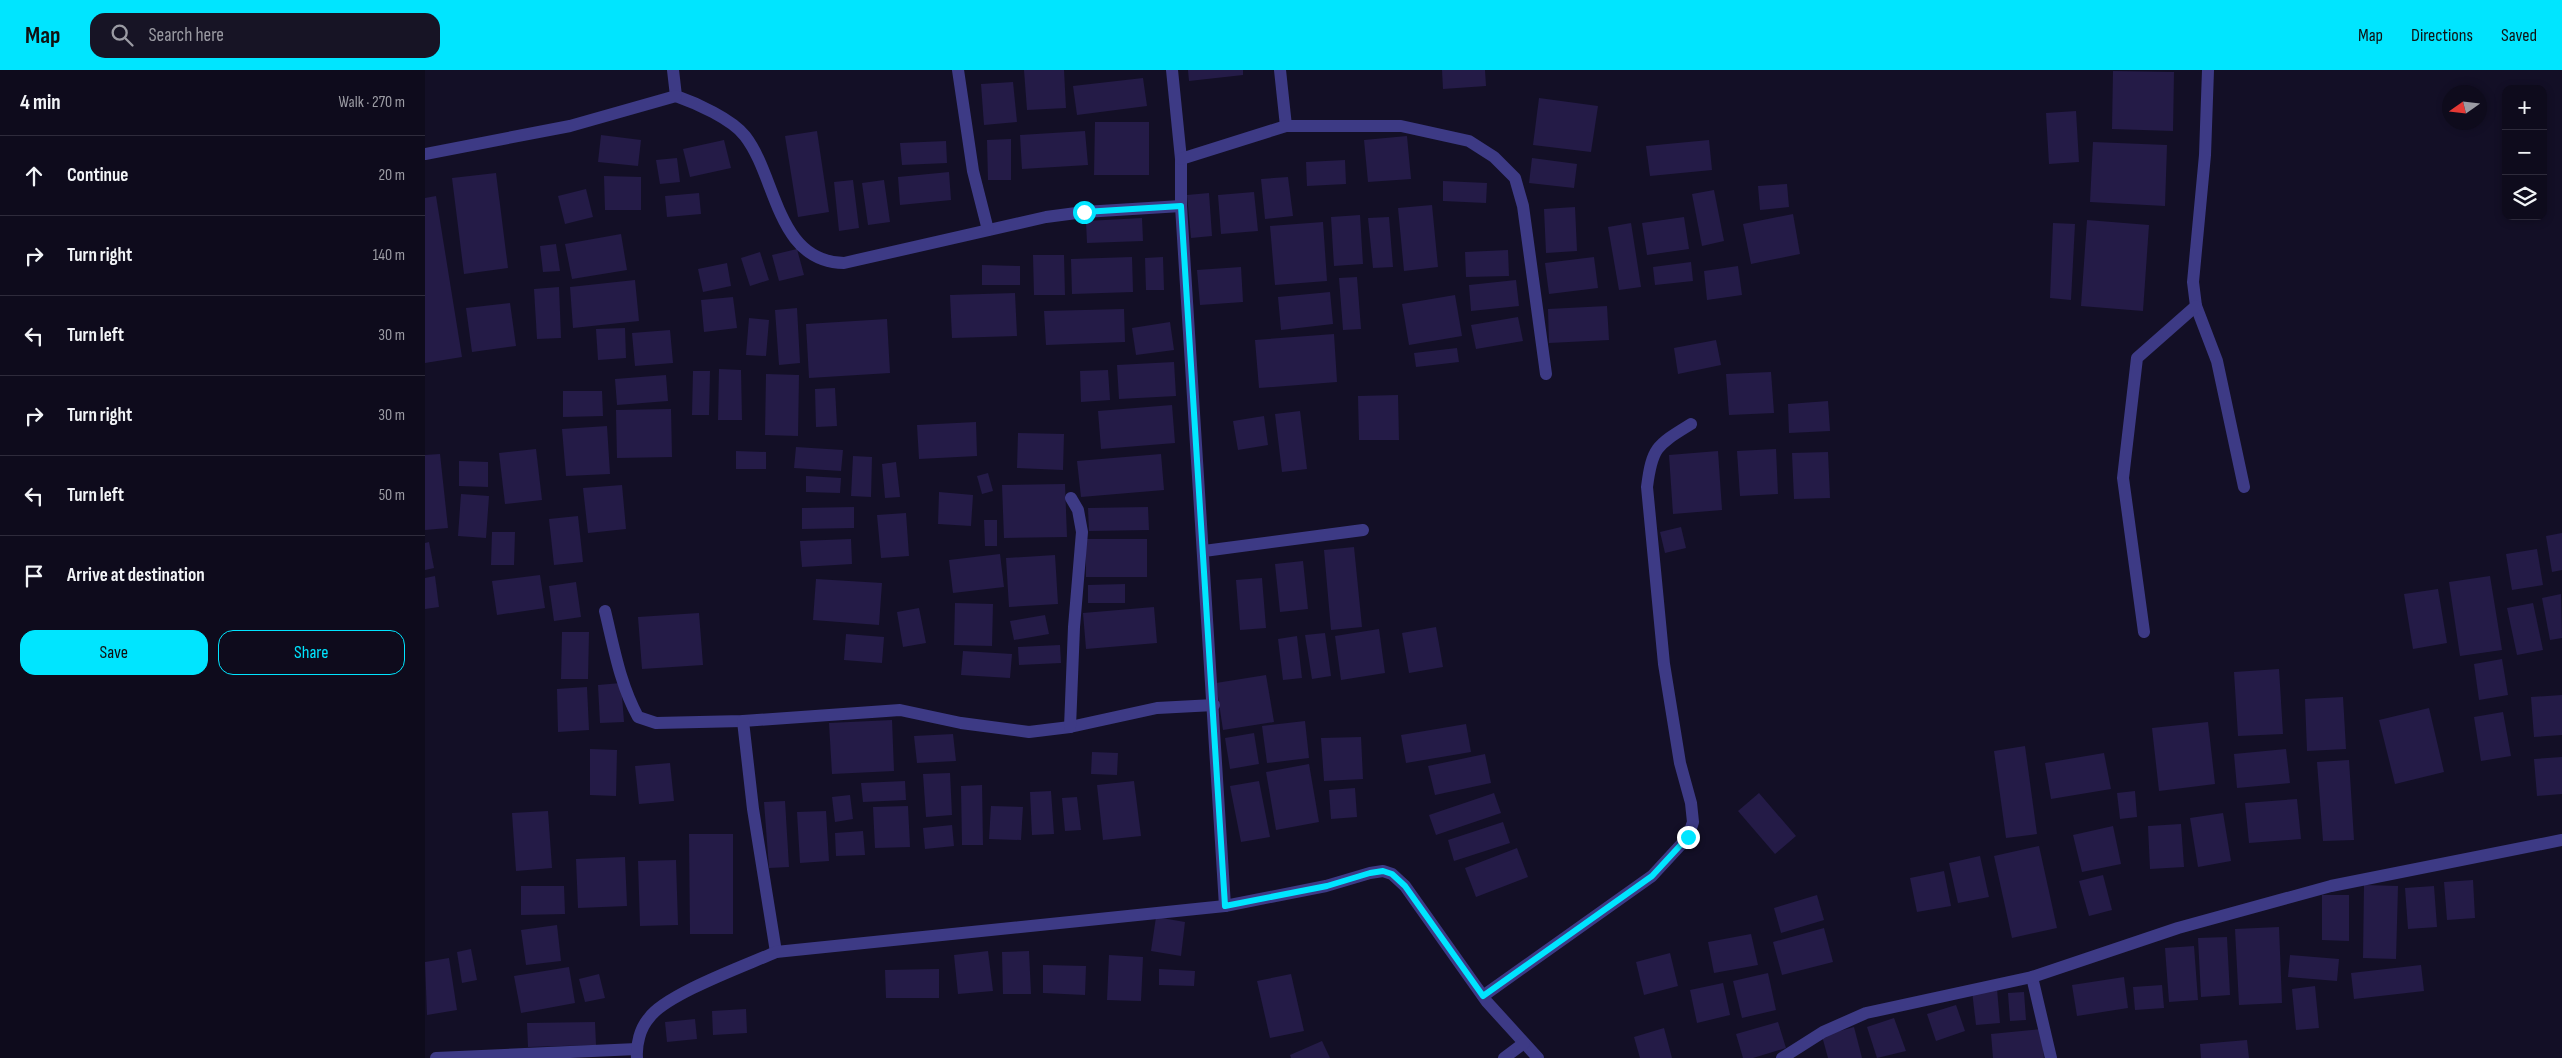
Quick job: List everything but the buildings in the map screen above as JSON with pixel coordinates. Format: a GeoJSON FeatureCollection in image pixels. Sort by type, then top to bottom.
{"type":"FeatureCollection","features":[{"type":"Feature","properties":{"kind":"street"},"geometry":{"type":"LineString","coordinates":[[673,70],[676,96]]}},
{"type":"Feature","properties":{"kind":"street"},"geometry":{"type":"LineString","coordinates":[[958,70],[973,171],[988,230]]}},
{"type":"Feature","properties":{"kind":"street"},"geometry":{"type":"LineString","coordinates":[[1172,70],[1181,159],[1181,206],[1214,705],[1225,906]]}},
{"type":"Feature","properties":{"kind":"street"},"geometry":{"type":"LineString","coordinates":[[1280,70],[1286,126]]}},
{"type":"Feature","properties":{"kind":"street"},"geometry":{"type":"LineString","coordinates":[[2207,70],[2205,155],[2193,282],[2196,306],[2217,361],[2243,487]]}},
{"type":"Feature","properties":{"kind":"street"},"geometry":{"type":"LineString","coordinates":[[425,154],[570,126],[676,96],[693,102],[731,123],[745,135],[769,182],[783,221],[794,237],[818,258],[831,263],[844,263],[1046,217],[1084,212],[1181,206]]}},
{"type":"Feature","properties":{"kind":"street"},"geometry":{"type":"LineString","coordinates":[[1181,159],[1286,126],[1401,126],[1469,142],[1506,168],[1515,178],[1523,206],[1546,374]]}},
{"type":"Feature","properties":{"kind":"street"},"geometry":{"type":"LineString","coordinates":[[2144,632],[2123,478],[2137,358],[2196,306]]}},
{"type":"Feature","properties":{"kind":"street"},"geometry":{"type":"LineString","coordinates":[[1485,999],[1652,876],[1688,837],[1693,822],[1691,803],[1680,763],[1664,664],[1647,487],[1651,461],[1661,442],[1691,424]]}},
{"type":"Feature","properties":{"kind":"street"},"geometry":{"type":"LineString","coordinates":[[1070,727],[1074,627],[1082,532],[1078,510],[1071,498]]}},
{"type":"Feature","properties":{"kind":"street"},"geometry":{"type":"LineString","coordinates":[[1204,552],[1363,530]]}},
{"type":"Feature","properties":{"kind":"street"},"geometry":{"type":"LineString","coordinates":[[605,611],[623,684],[638,717],[656,723],[743,721],[900,710],[961,724],[1029,732],[1070,727],[1157,708],[1214,705]]}},
{"type":"Feature","properties":{"kind":"street"},"geometry":{"type":"LineString","coordinates":[[743,721],[753,809],[776,952]]}},
{"type":"Feature","properties":{"kind":"street"},"geometry":{"type":"LineString","coordinates":[[1783,1058],[1823,1032],[1866,1013],[2032,977],[2178,928],[2273,900],[2331,886],[2562,840]]}},
{"type":"Feature","properties":{"kind":"street"},"geometry":{"type":"LineString","coordinates":[[436,1058],[637,1054],[649,1018],[661,1006],[710,980],[776,952],[1225,906],[1327,886],[1383,871],[1392,874],[1405,886],[1485,999],[1512,1032],[1538,1058]]}},
{"type":"Feature","properties":{"kind":"street"},"geometry":{"type":"LineString","coordinates":[[2032,977],[2051,1058]]}},
{"type":"Feature","properties":{"kind":"street"},"geometry":{"type":"LineString","coordinates":[[1504,1058],[1524,1044]]}},
{"type":"Feature","properties":{"kind":"route"},"geometry":{"type":"LineString","coordinates":[[1084,212],[1181,206],[1214,705],[1225,906],[1327,886],[1370,873],[1383,871],[1392,874],[1405,886],[1483,996],[1652,876],[1688,837]]}}]}
